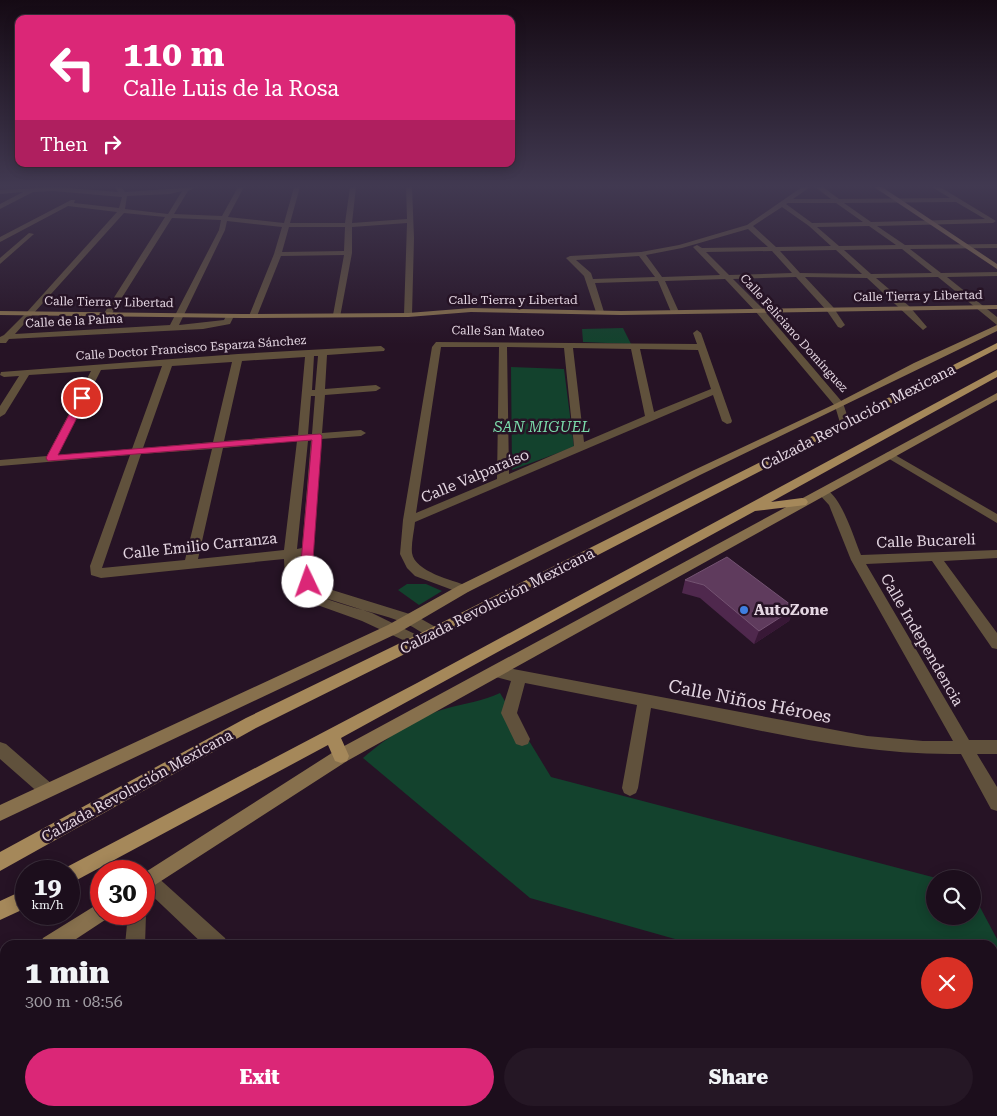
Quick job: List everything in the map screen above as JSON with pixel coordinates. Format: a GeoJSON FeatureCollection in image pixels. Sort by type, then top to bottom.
{"type":"FeatureCollection","features":[{"type":"Feature","properties":{"kind":"main road","name":"Calzada Revolución Mexicana"},"geometry":{"type":"LineString","coordinates":[[0,862],[251,724],[418,642],[997,346]]}},
{"type":"Feature","properties":{"kind":"main road","name":"Calzada Revolución Mexicana"},"geometry":{"type":"LineString","coordinates":[[80,869],[332,735],[997,373]]}},
{"type":"Feature","properties":{"kind":"main road"},"geometry":{"type":"LineString","coordinates":[[748,508],[802,502]]}},
{"type":"Feature","properties":{"kind":"main road"},"geometry":{"type":"LineString","coordinates":[[332,735],[341,756]]}},
{"type":"Feature","properties":{"kind":"main road"},"geometry":{"type":"LineString","coordinates":[[0,852],[85,814]]}},
{"type":"Feature","properties":{"kind":"main road"},"geometry":{"type":"LineString","coordinates":[[0,911],[15,904]]}},
{"type":"Feature","properties":{"kind":"main road"},"geometry":{"type":"LineString","coordinates":[[0,915],[15,905]]}},
{"type":"Feature","properties":{"kind":"street"},"geometry":{"type":"LineString","coordinates":[[2,259],[25,239]]}},
{"type":"Feature","properties":{"kind":"street"},"geometry":{"type":"LineString","coordinates":[[2,341],[30,314],[96,239]]}},
{"type":"Feature","properties":{"kind":"street"},"geometry":{"type":"LineString","coordinates":[[107,315],[155,239]]}},
{"type":"Feature","properties":{"kind":"street"},"geometry":{"type":"LineString","coordinates":[[173,328],[218,239]]}},
{"type":"Feature","properties":{"kind":"street"},"geometry":{"type":"LineString","coordinates":[[253,316],[278,254],[282,239]]}},
{"type":"Feature","properties":{"kind":"street"},"geometry":{"type":"LineString","coordinates":[[337,315],[348,254],[348,239]]}},
{"type":"Feature","properties":{"kind":"street"},"geometry":{"type":"LineString","coordinates":[[408,315],[410,239]]}},
{"type":"Feature","properties":{"kind":"street"},"geometry":{"type":"LineString","coordinates":[[600,312],[591,280],[584,270],[570,258],[641,254],[707,239]]}},
{"type":"Feature","properties":{"kind":"street"},"geometry":{"type":"LineString","coordinates":[[763,239],[830,310],[841,325]]}},
{"type":"Feature","properties":{"kind":"street"},"geometry":{"type":"LineString","coordinates":[[828,239],[906,308],[923,327]]}},
{"type":"Feature","properties":{"kind":"street"},"geometry":{"type":"LineString","coordinates":[[891,239],[982,307],[997,322]]}},
{"type":"Feature","properties":{"kind":"street"},"geometry":{"type":"LineString","coordinates":[[954,239],[997,268]]}},
{"type":"Feature","properties":{"kind":"street","name":"Calle Feliciano Domínguez"},"geometry":{"type":"LineString","coordinates":[[694,243],[759,310],[840,405],[845,424]]}},
{"type":"Feature","properties":{"kind":"street"},"geometry":{"type":"LineString","coordinates":[[701,250],[997,246]]}},
{"type":"Feature","properties":{"kind":"street"},"geometry":{"type":"LineString","coordinates":[[278,254],[348,254]]}},
{"type":"Feature","properties":{"kind":"street"},"geometry":{"type":"LineString","coordinates":[[641,254],[661,280],[675,312]]}},
{"type":"Feature","properties":{"kind":"street"},"geometry":{"type":"LineString","coordinates":[[591,280],[661,280],[796,275],[997,274]]}},
{"type":"Feature","properties":{"kind":"street","name":"Calle Tierra y Libertad"},"geometry":{"type":"LineString","coordinates":[[0,313],[253,316],[408,315],[471,310],[675,312],[997,307]]}},
{"type":"Feature","properties":{"kind":"street","name":"Calle de la Palma"},"geometry":{"type":"LineString","coordinates":[[2,341],[228,322],[230,316]]}},
{"type":"Feature","properties":{"kind":"street"},"geometry":{"type":"LineString","coordinates":[[0,813],[393,629],[464,589],[696,473],[997,328]]}},
{"type":"Feature","properties":{"kind":"street"},"geometry":{"type":"LineString","coordinates":[[697,332],[727,421]]}},
{"type":"Feature","properties":{"kind":"street","name":"Calle San Mateo"},"geometry":{"type":"LineString","coordinates":[[464,589],[420,573],[410,565],[406,554],[409,520],[436,347],[445,343],[702,346]]}},
{"type":"Feature","properties":{"kind":"street"},"geometry":{"type":"LineString","coordinates":[[503,344],[503,482]]}},
{"type":"Feature","properties":{"kind":"street"},"geometry":{"type":"LineString","coordinates":[[568,345],[580,448]]}},
{"type":"Feature","properties":{"kind":"street"},"geometry":{"type":"LineString","coordinates":[[635,346],[650,416]]}},
{"type":"Feature","properties":{"kind":"street","name":"Calle Doctor Francisco Esparza Sánchez"},"geometry":{"type":"LineString","coordinates":[[4,374],[381,349]]}},
{"type":"Feature","properties":{"kind":"street"},"geometry":{"type":"LineString","coordinates":[[303,586],[308,552],[319,392],[324,352]]}},
{"type":"Feature","properties":{"kind":"street"},"geometry":{"type":"LineString","coordinates":[[310,353],[290,553],[291,578],[303,586],[314,598],[393,629],[418,642]]}},
{"type":"Feature","properties":{"kind":"street"},"geometry":{"type":"LineString","coordinates":[[191,563],[238,357]]}},
{"type":"Feature","properties":{"kind":"street"},"geometry":{"type":"LineString","coordinates":[[136,452],[168,363]]}},
{"type":"Feature","properties":{"kind":"street"},"geometry":{"type":"LineString","coordinates":[[51,458],[98,367]]}},
{"type":"Feature","properties":{"kind":"street"},"geometry":{"type":"LineString","coordinates":[[0,414],[26,372]]}},
{"type":"Feature","properties":{"kind":"street"},"geometry":{"type":"LineString","coordinates":[[307,394],[376,388]]}},
{"type":"Feature","properties":{"kind":"street","name":"Calle Valparaíso"},"geometry":{"type":"LineString","coordinates":[[409,520],[503,482],[650,416],[718,390]]}},
{"type":"Feature","properties":{"kind":"street"},"geometry":{"type":"LineString","coordinates":[[155,875],[341,756],[997,396]]}},
{"type":"Feature","properties":{"kind":"street"},"geometry":{"type":"LineString","coordinates":[[0,463],[361,433]]}},
{"type":"Feature","properties":{"kind":"street","name":"Calle Emilio Carranza"},"geometry":{"type":"LineString","coordinates":[[136,452],[96,566],[96,572],[308,552]]}},
{"type":"Feature","properties":{"kind":"street"},"geometry":{"type":"LineString","coordinates":[[890,455],[997,518]]}},
{"type":"Feature","properties":{"kind":"street","name":"Calle Independencia"},"geometry":{"type":"LineString","coordinates":[[823,492],[834,504],[857,560],[997,803]]}},
{"type":"Feature","properties":{"kind":"street","name":"Calle Bucareli"},"geometry":{"type":"LineString","coordinates":[[857,560],[997,554]]}},
{"type":"Feature","properties":{"kind":"street"},"geometry":{"type":"LineString","coordinates":[[936,558],[997,644]]}},
{"type":"Feature","properties":{"kind":"street"},"geometry":{"type":"LineString","coordinates":[[303,586],[411,620],[434,633]]}},
{"type":"Feature","properties":{"kind":"street","name":"Calle Niños Héroes"},"geometry":{"type":"LineString","coordinates":[[497,672],[867,743],[923,748],[997,747]]}},
{"type":"Feature","properties":{"kind":"street"},"geometry":{"type":"LineString","coordinates":[[520,676],[509,713],[522,738]]}},
{"type":"Feature","properties":{"kind":"street"},"geometry":{"type":"LineString","coordinates":[[630,788],[645,700]]}},
{"type":"Feature","properties":{"kind":"street"},"geometry":{"type":"LineString","coordinates":[[0,749],[47,790]]}},
{"type":"Feature","properties":{"kind":"street"},"geometry":{"type":"LineString","coordinates":[[155,889],[212,940]]}},
{"type":"Feature","properties":{"kind":"street"},"geometry":{"type":"LineString","coordinates":[[58,940],[90,918]]}},
{"type":"Feature","properties":{"kind":"street"},"geometry":{"type":"LineString","coordinates":[[135,940],[136,925]]}},
{"type":"Feature","properties":{"kind":"green space"},"geometry":{"type":"Polygon","coordinates":[[[623,328],[631,344],[583,342],[582,329],[623,328]]]}},
{"type":"Feature","properties":{"kind":"green space","name":"SAN MIGUEL"},"geometry":{"type":"Polygon","coordinates":[[[511,367],[564,369],[574,447],[512,470],[511,367]]]}},
{"type":"Feature","properties":{"kind":"green space"},"geometry":{"type":"Polygon","coordinates":[[[407,584],[426,584],[442,591],[419,605],[398,590],[407,584]]]}},
{"type":"Feature","properties":{"kind":"green space"},"geometry":{"type":"Polygon","coordinates":[[[500,693],[551,777],[926,875],[926,925],[981,925],[981,909],[997,940],[678,940],[530,898],[363,758],[392,735],[414,722],[448,708],[500,693]]]}},
{"type":"Feature","properties":{"kind":"building"},"geometry":{"type":"Polygon","coordinates":[[[727,557],[795,608],[759,631],[704,585],[685,580],[727,557]]]}},
{"type":"Feature","properties":{"kind":"place","name":"AutoZone"},"geometry":{"type":"Point","coordinates":[744,610]}},
{"type":"Feature","properties":{"kind":"route"},"geometry":{"type":"LineString","coordinates":[[82,398],[51,458],[317,436],[306,573],[308,582]]}}]}
